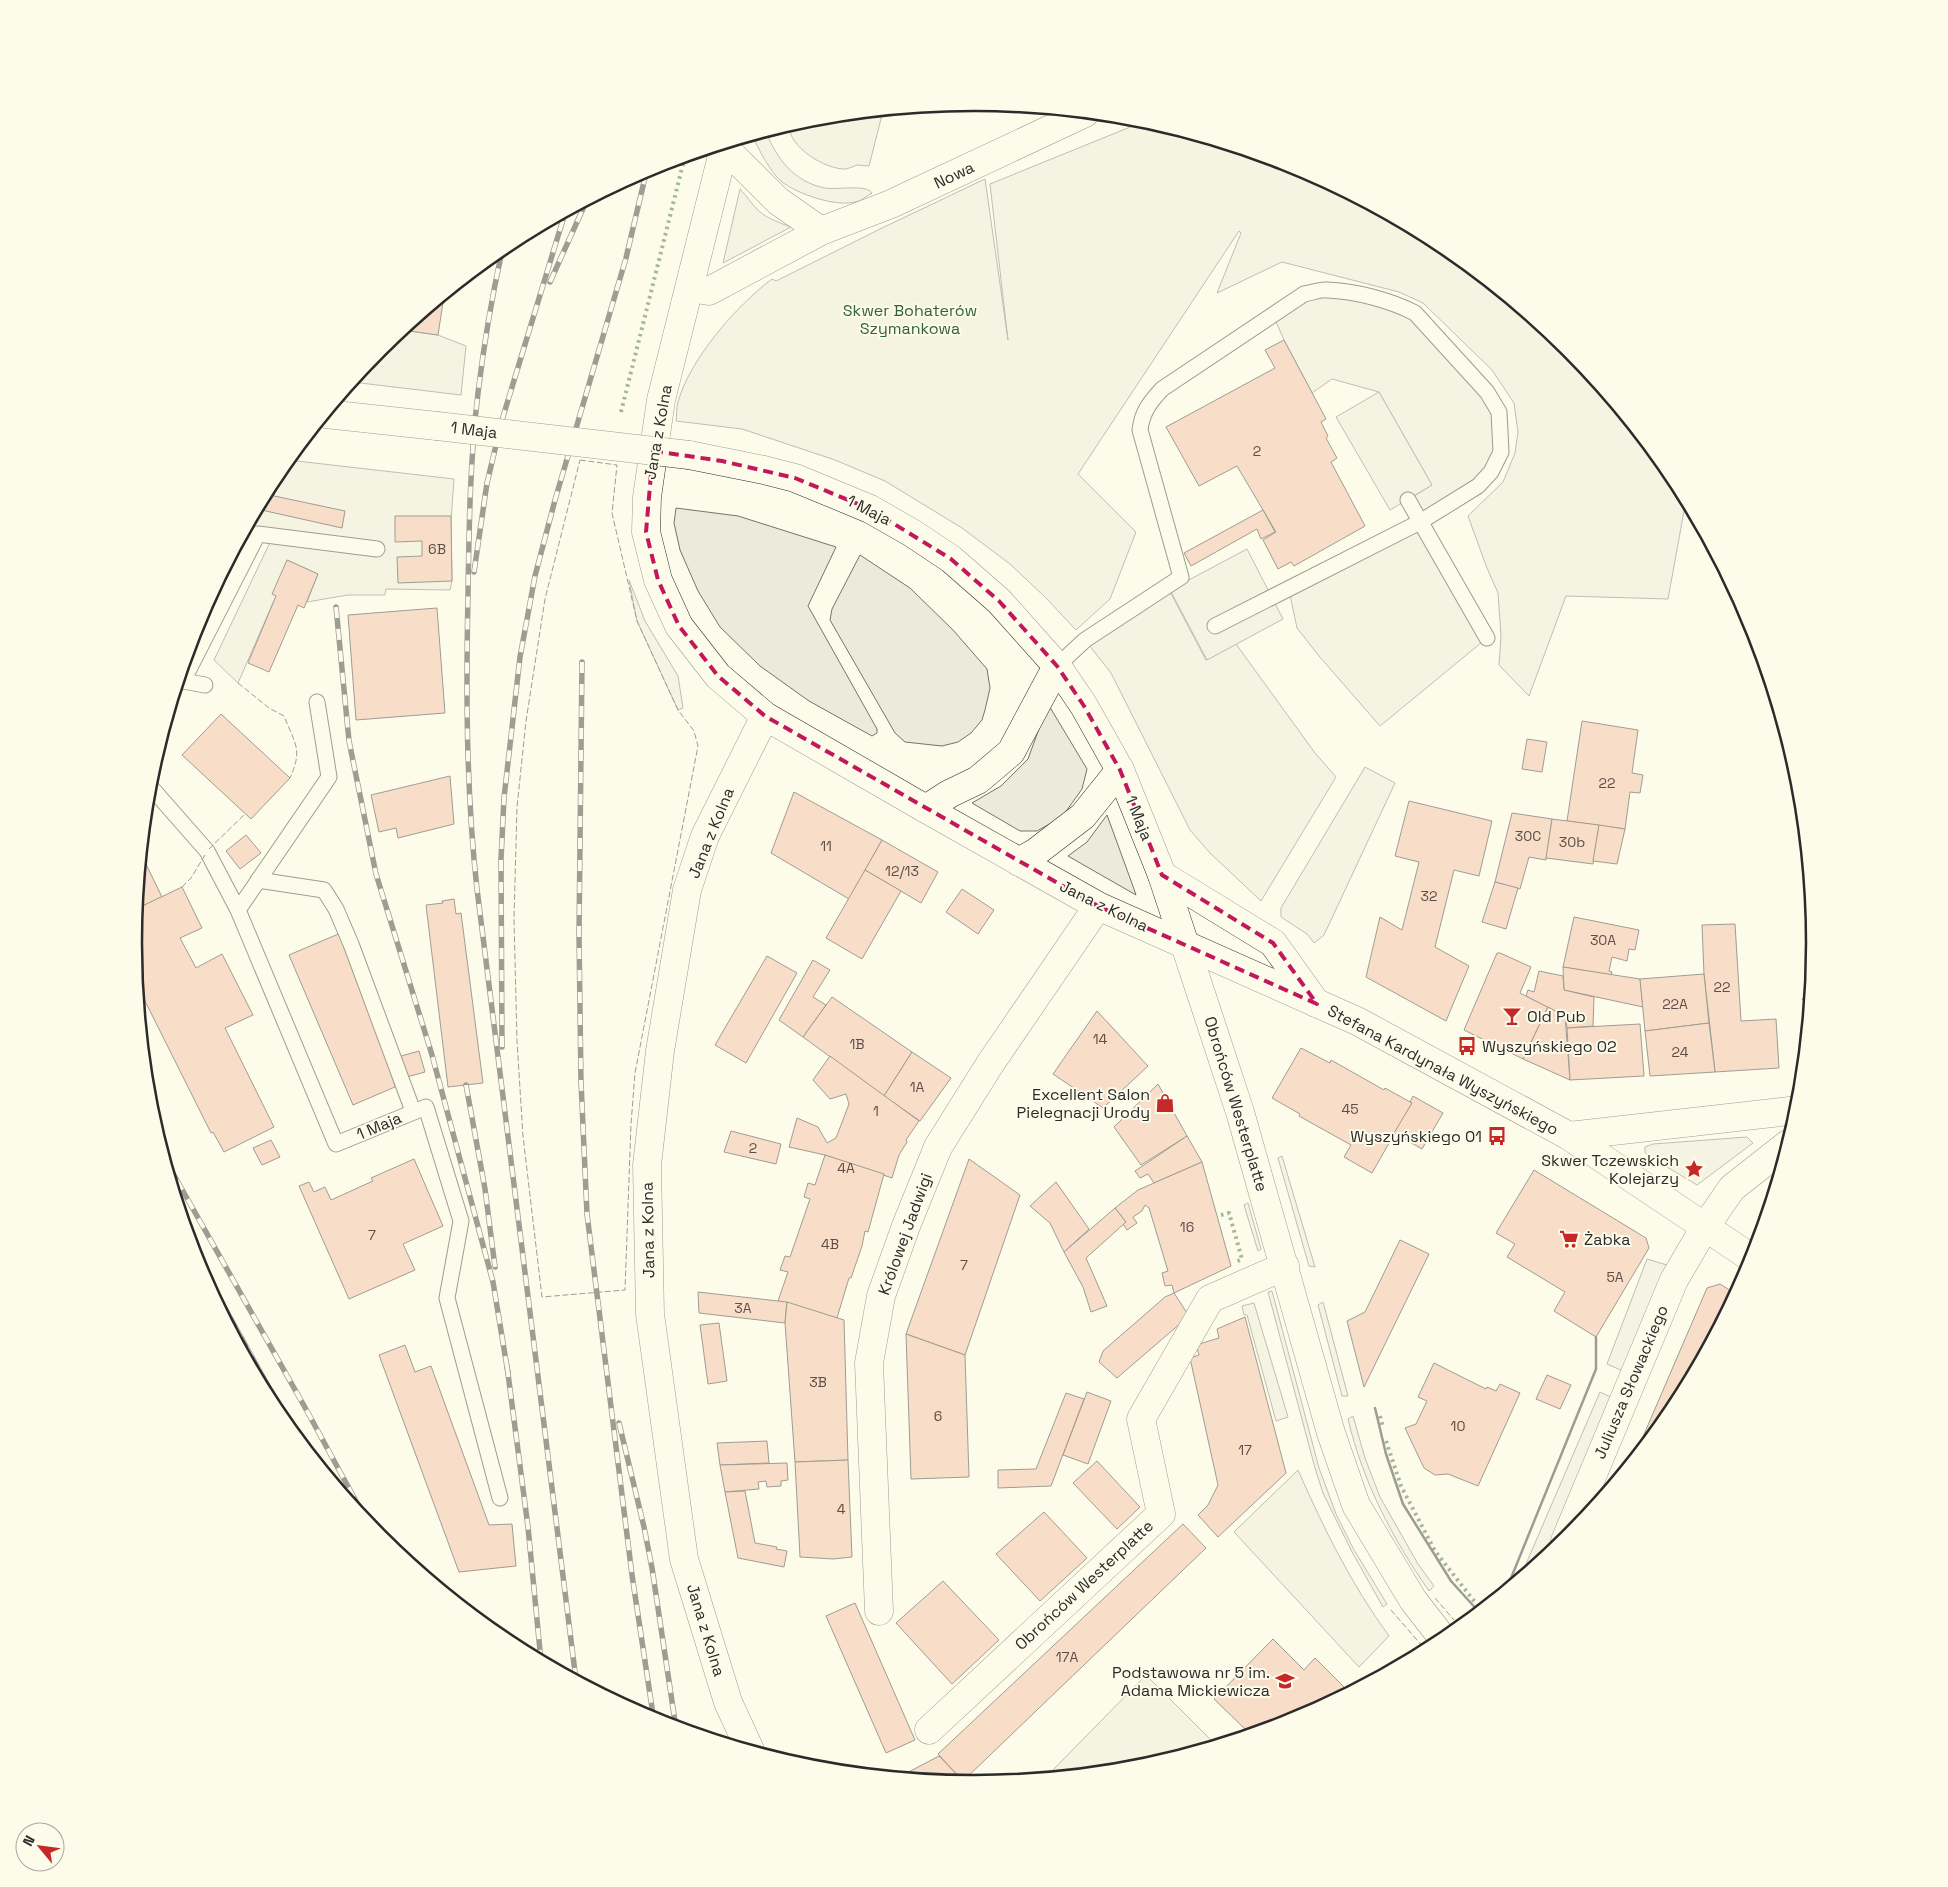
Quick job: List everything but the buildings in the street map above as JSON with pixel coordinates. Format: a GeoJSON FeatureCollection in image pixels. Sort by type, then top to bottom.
{"type":"FeatureCollection","features":[{"type":"Feature","properties":{"kind":"street","name":"Nowa"},"geometry":{"type":"LineString","coordinates":[[690,288],[709,291],[821,231],[890,204],[1077,117]]}},
{"type":"Feature","properties":{"kind":"street"},"geometry":{"type":"LineString","coordinates":[[728,149],[778,201],[821,231]]}},
{"type":"Feature","properties":{"kind":"street","name":"Jana z Kolna"},"geometry":{"type":"LineString","coordinates":[[724,150],[661,400],[647,497],[646,532],[658,580],[679,626],[718,676],[765,716],[1098,906],[1184,944]]}},
{"type":"Feature","properties":{"kind":"street","name":"1 Maja"},"geometry":{"type":"LineString","coordinates":[[332,415],[689,455],[756,468],[795,478],[870,509],[950,559],[998,601],[1057,666],[1084,706],[1120,770],[1162,875],[1184,944]]}},
{"type":"Feature","properties":{"kind":"street"},"geometry":{"type":"LineString","coordinates":[[926,809],[978,780],[1011,752],[1057,666]]}},
{"type":"Feature","properties":{"kind":"street","name":"Jana z Kolna"},"geometry":{"type":"LineString","coordinates":[[747,1744],[728,1702],[684,1559],[650,1314],[647,1165],[660,1051],[687,890],[705,836],[765,716]]}},
{"type":"Feature","properties":{"kind":"street"},"geometry":{"type":"LineString","coordinates":[[1019,862],[1036,852],[1083,816],[1120,770]]}},
{"type":"Feature","properties":{"kind":"street","name":"Stefana Kardynała Wyszyńskiego"},"geometry":{"type":"LineString","coordinates":[[1162,875],[1273,943],[1316,1004]]}},
{"type":"Feature","properties":{"kind":"street","name":"Królowej Jadwigi"},"geometry":{"type":"LineString","coordinates":[[880,1611],[868,1363],[881,1296],[906,1226],[938,1147],[990,1064],[1098,906]]}},
{"type":"Feature","properties":{"kind":"street","name":"Stefana Kardynała Wyszyńskiego"},"geometry":{"type":"LineString","coordinates":[[1184,944],[1357,1021],[1569,1136],[1746,1254]]}},
{"type":"Feature","properties":{"kind":"street","name":"Obrońców Westerplatte"},"geometry":{"type":"LineString","coordinates":[[1184,944],[1240,1112],[1285,1266],[1330,1433],[1356,1504],[1413,1600],[1439,1633]]}},
{"type":"Feature","properties":{"kind":"street","name":"Stefana Kardynała Wyszyńskiego"},"geometry":{"type":"LineString","coordinates":[[1569,1136],[1789,1111]]}},
{"type":"Feature","properties":{"kind":"street"},"geometry":{"type":"LineString","coordinates":[[1705,1227],[1732,1188],[1780,1150]]}},
{"type":"Feature","properties":{"kind":"street","name":"Juliusza Słowackiego"},"geometry":{"type":"LineString","coordinates":[[1574,1519],[1674,1280],[1705,1227]]}},
{"type":"Feature","properties":{"kind":"street","name":"Obrońców Westerplatte"},"geometry":{"type":"LineString","coordinates":[[929,1730],[1161,1514],[1141,1419],[1210,1299],[1285,1266]]}},
{"type":"Feature","properties":{"kind":"lane"},"geometry":{"type":"LineString","coordinates":[[1057,666],[1085,640],[1180,577],[1140,430],[1141,417],[1149,402],[1162,389],[1304,294],[1326,290],[1382,299],[1400,305],[1414,313],[1487,392],[1499,412],[1501,452],[1491,472],[1478,486],[1420,522],[1215,626]]}},
{"type":"Feature","properties":{"kind":"lane"},"geometry":{"type":"LineString","coordinates":[[1408,500],[1487,638]]}},
{"type":"Feature","properties":{"kind":"lane"},"geometry":{"type":"LineString","coordinates":[[196,650],[251,533],[377,549]]}},
{"type":"Feature","properties":{"kind":"lane"},"geometry":{"type":"LineString","coordinates":[[184,682],[205,685]]}},
{"type":"Feature","properties":{"kind":"lane"},"geometry":{"type":"LineString","coordinates":[[238,910],[329,777],[317,702]]}},
{"type":"Feature","properties":{"kind":"lane","name":"1 Maja"},"geometry":{"type":"LineString","coordinates":[[156,793],[207,851],[238,910],[336,1144],[426,1107],[461,1220],[446,1298],[500,1498]]}},
{"type":"Feature","properties":{"kind":"lane"},"geometry":{"type":"LineString","coordinates":[[258,880],[324,890],[336,908],[351,944],[413,1111]]}},
{"type":"Feature","properties":{"kind":"highlighted area"},"geometry":{"type":"Polygon","coordinates":[[[653,451],[722,461],[795,478],[870,509],[951,559],[999,601],[1057,666],[1084,706],[1120,770],[1162,875],[1273,943],[1317,1004],[1098,906],[765,716],[718,676],[679,626],[658,580],[646,532],[653,451]]]}},
{"type":"Feature","properties":{"kind":"green space"},"geometry":{"type":"Polygon","coordinates":[[[882,116],[869,166],[857,165],[846,169],[829,166],[801,149],[790,133],[812,127],[882,116]]]}},
{"type":"Feature","properties":{"kind":"green space","name":"Skwer Bohaterów Szymankowa"},"geometry":{"type":"Polygon","coordinates":[[[1132,126],[1242,155],[1342,197],[1390,223],[1481,283],[1523,318],[1600,395],[1634,437],[1684,510],[1668,599],[1566,596],[1529,696],[1499,665],[1501,636],[1498,593],[1468,516],[1503,482],[1515,453],[1518,432],[1514,403],[1492,370],[1423,303],[1399,292],[1282,262],[1217,293],[1241,233],[1239,231],[1078,474],[1136,532],[1110,599],[1076,630],[1010,564],[962,528],[885,481],[835,460],[742,429],[676,421],[677,404],[684,385],[704,351],[730,318],[772,279],[776,281],[985,179],[1008,340],[990,184],[1132,126]]]}},
{"type":"Feature","properties":{"kind":"green space"},"geometry":{"type":"Polygon","coordinates":[[[768,138],[781,160],[804,181],[825,188],[858,188],[869,190],[872,193],[862,200],[847,203],[827,201],[807,195],[782,182],[761,154],[755,141],[768,138]]]}},
{"type":"Feature","properties":{"kind":"green space"},"geometry":{"type":"Polygon","coordinates":[[[740,189],[763,214],[791,227],[723,263],[740,189]]]}},
{"type":"Feature","properties":{"kind":"green space"},"geometry":{"type":"Polygon","coordinates":[[[1304,294],[1400,305],[1499,412],[1491,472],[1420,522],[1408,500],[1432,485],[1379,392],[1332,379],[1312,393],[1284,340],[1273,315],[1304,294]]]}},
{"type":"Feature","properties":{"kind":"green space"},"geometry":{"type":"Polygon","coordinates":[[[411,331],[438,335],[466,346],[461,395],[360,383],[411,331]]]}},
{"type":"Feature","properties":{"kind":"green space"},"geometry":{"type":"Polygon","coordinates":[[[297,461],[454,479],[451,521],[452,581],[450,590],[386,589],[385,595],[348,595],[307,602],[318,574],[287,560],[276,596],[238,683],[214,660],[273,536],[250,533],[297,461]]]}},
{"type":"Feature","properties":{"kind":"green space"},"geometry":{"type":"Polygon","coordinates":[[[676,508],[738,516],[836,547],[808,606],[877,729],[877,733],[872,736],[809,701],[760,666],[720,627],[698,591],[680,550],[674,523],[676,508]]]}},
{"type":"Feature","properties":{"kind":"green space"},"geometry":{"type":"Polygon","coordinates":[[[1420,522],[1487,638],[1380,726],[1297,628],[1289,590],[1420,522]]]}},
{"type":"Feature","properties":{"kind":"green space"},"geometry":{"type":"Polygon","coordinates":[[[860,555],[910,588],[953,630],[987,669],[990,688],[982,720],[971,733],[958,742],[942,746],[905,742],[895,733],[830,620],[832,609],[860,555]]]}},
{"type":"Feature","properties":{"kind":"green space"},"geometry":{"type":"Polygon","coordinates":[[[629,580],[645,621],[678,676],[683,708],[678,710],[637,621],[629,580]]]}},
{"type":"Feature","properties":{"kind":"green space"},"geometry":{"type":"Polygon","coordinates":[[[1167,586],[1206,660],[1236,644],[1315,753],[1336,777],[1261,901],[1210,853],[1190,830],[1111,673],[1085,640],[1167,586]]]}},
{"type":"Feature","properties":{"kind":"green space"},"geometry":{"type":"Polygon","coordinates":[[[1048,704],[1087,769],[1082,789],[1062,817],[1037,831],[1020,831],[972,803],[1001,786],[1028,759],[1048,704]]]}},
{"type":"Feature","properties":{"kind":"green space"},"geometry":{"type":"Polygon","coordinates":[[[1365,767],[1395,783],[1324,935],[1314,943],[1307,934],[1281,917],[1281,908],[1365,767]]]}},
{"type":"Feature","properties":{"kind":"green space"},"geometry":{"type":"Polygon","coordinates":[[[1107,815],[1136,895],[1068,856],[1087,842],[1107,815]]]}},
{"type":"Feature","properties":{"kind":"green space"},"geometry":{"type":"Polygon","coordinates":[[[1282,1156],[1315,1267],[1309,1266],[1278,1158],[1282,1156]]]}},
{"type":"Feature","properties":{"kind":"green space"},"geometry":{"type":"Polygon","coordinates":[[[1248,1203],[1261,1249],[1258,1251],[1244,1205],[1248,1203]]]}},
{"type":"Feature","properties":{"kind":"green space"},"geometry":{"type":"Polygon","coordinates":[[[1272,1291],[1319,1468],[1336,1514],[1354,1550],[1387,1604],[1383,1607],[1352,1552],[1323,1493],[1268,1292],[1272,1291]]]}},
{"type":"Feature","properties":{"kind":"green space"},"geometry":{"type":"Polygon","coordinates":[[[1323,1302],[1348,1396],[1342,1396],[1318,1305],[1323,1302]]]}},
{"type":"Feature","properties":{"kind":"green space"},"geometry":{"type":"Polygon","coordinates":[[[1254,1303],[1288,1417],[1276,1421],[1247,1315],[1244,1315],[1242,1306],[1254,1303]]]}},
{"type":"Feature","properties":{"kind":"green space"},"geometry":{"type":"Polygon","coordinates":[[[1353,1416],[1365,1458],[1380,1497],[1418,1564],[1434,1586],[1429,1591],[1391,1530],[1370,1487],[1348,1419],[1353,1416]]]}},
{"type":"Feature","properties":{"kind":"green space"},"geometry":{"type":"Polygon","coordinates":[[[1298,1470],[1339,1556],[1362,1596],[1389,1636],[1359,1667],[1234,1532],[1298,1470]]]}},
{"type":"Feature","properties":{"kind":"green space"},"geometry":{"type":"Polygon","coordinates":[[[1146,1675],[1212,1741],[1136,1760],[1083,1769],[1051,1772],[1146,1675]]]}},
{"type":"Feature","properties":{"kind":"shaded area"},"geometry":{"type":"Polygon","coordinates":[[[1379,392],[1432,485],[1390,510],[1336,417],[1379,392]]]}},
{"type":"Feature","properties":{"kind":"shaded area"},"geometry":{"type":"Polygon","coordinates":[[[1247,549],[1283,619],[1207,660],[1170,590],[1247,549]]]}},
{"type":"Feature","properties":{"kind":"shaded area","name":"Skwer Tczewskich Kolejarzy"},"geometry":{"type":"Polygon","coordinates":[[[1747,1137],[1753,1143],[1697,1185],[1645,1152],[1645,1147],[1653,1144],[1747,1137]]]}},
{"type":"Feature","properties":{"kind":"shaded area"},"geometry":{"type":"Polygon","coordinates":[[[1647,1259],[1680,1269],[1634,1376],[1607,1364],[1647,1259]]]}},
{"type":"Feature","properties":{"kind":"shaded area"},"geometry":{"type":"Polygon","coordinates":[[[1600,1392],[1615,1399],[1560,1534],[1524,1568],[1600,1392]]]}},
{"type":"Feature","properties":{"kind":"railway"},"geometry":{"type":"LineString","coordinates":[[502,1047],[501,859],[504,798],[520,657],[535,576],[555,500],[626,258],[644,180]]}},
{"type":"Feature","properties":{"kind":"railway"},"geometry":{"type":"LineString","coordinates":[[550,282],[583,210]]}},
{"type":"Feature","properties":{"kind":"railway"},"geometry":{"type":"LineString","coordinates":[[474,572],[487,483],[502,420],[563,220]]}},
{"type":"Feature","properties":{"kind":"railway"},"geometry":{"type":"LineString","coordinates":[[500,260],[483,356],[475,418],[472,468],[467,668],[471,815],[477,889],[575,1673]]}},
{"type":"Feature","properties":{"kind":"railway"},"geometry":{"type":"LineString","coordinates":[[336,607],[349,741],[376,874],[432,1055],[493,1282],[508,1373]]}},
{"type":"Feature","properties":{"kind":"railway"},"geometry":{"type":"LineString","coordinates":[[582,662],[579,935],[581,1082],[587,1214],[632,1575],[652,1710]]}},
{"type":"Feature","properties":{"kind":"railway"},"geometry":{"type":"LineString","coordinates":[[466,1085],[485,1189],[495,1267]]}},
{"type":"Feature","properties":{"kind":"railway"},"geometry":{"type":"LineString","coordinates":[[176,1179],[355,1499]]}},
{"type":"Feature","properties":{"kind":"railway"},"geometry":{"type":"LineString","coordinates":[[245,1344],[258,1367]]}},
{"type":"Feature","properties":{"kind":"railway"},"geometry":{"type":"LineString","coordinates":[[507,1366],[528,1527],[540,1653]]}},
{"type":"Feature","properties":{"kind":"railway"},"geometry":{"type":"LineString","coordinates":[[619,1423],[652,1568],[675,1719]]}},
{"type":"Feature","properties":{"kind":"hedge"},"geometry":{"type":"LineString","coordinates":[[621,412],[683,164]]}},
{"type":"Feature","properties":{"kind":"hedge"},"geometry":{"type":"LineString","coordinates":[[1221,1215],[1229,1213],[1242,1259],[1234,1263]]}},
{"type":"Feature","properties":{"kind":"hedge"},"geometry":{"type":"LineString","coordinates":[[1380,1416],[1383,1427]]}},
{"type":"Feature","properties":{"kind":"hedge"},"geometry":{"type":"LineString","coordinates":[[1386,1441],[1401,1486],[1435,1551],[1478,1606]]}},
{"type":"Feature","properties":{"kind":"fence"},"geometry":{"type":"LineString","coordinates":[[580,460],[617,465],[612,513],[637,621],[678,710],[694,731],[698,746],[635,1073],[631,1124],[625,1290],[542,1297],[523,1136],[517,1041],[514,919],[517,807],[526,721],[545,599],[580,460]]}},
{"type":"Feature","properties":{"kind":"fence"},"geometry":{"type":"LineString","coordinates":[[238,683],[269,708],[284,716],[297,753],[290,778]]}},
{"type":"Feature","properties":{"kind":"fence"},"geometry":{"type":"LineString","coordinates":[[209,849],[245,814]]}},
{"type":"Feature","properties":{"kind":"fence"},"geometry":{"type":"LineString","coordinates":[[182,887],[191,878],[205,855]]}},
{"type":"Feature","properties":{"kind":"fence"},"geometry":{"type":"LineString","coordinates":[[1435,1598],[1454,1620]]}},
{"type":"Feature","properties":{"kind":"fence"},"geometry":{"type":"LineString","coordinates":[[1391,1610],[1421,1645]]}},
{"type":"Feature","properties":{"kind":"wall"},"geometry":{"type":"LineString","coordinates":[[1510,1579],[1596,1369],[1596,1337]]}},
{"type":"Feature","properties":{"kind":"wall"},"geometry":{"type":"LineString","coordinates":[[1375,1408],[1386,1454],[1403,1504],[1451,1581],[1475,1608]]}},
{"type":"Feature","properties":{"kind":"place","name":"Old Pub"},"geometry":{"type":"Point","coordinates":[1512,1016]}},
{"type":"Feature","properties":{"kind":"place","name":"Wyszyńskiego 02"},"geometry":{"type":"Point","coordinates":[1467,1046]}},
{"type":"Feature","properties":{"kind":"place","name":"Excellent Salon Pielegnacji Urody"},"geometry":{"type":"Point","coordinates":[1165,1103]}},
{"type":"Feature","properties":{"kind":"place","name":"Wyszyńskiego 01"},"geometry":{"type":"Point","coordinates":[1497,1136]}},
{"type":"Feature","properties":{"kind":"place","name":"Skwer Tczewskich Kolejarzy"},"geometry":{"type":"Point","coordinates":[1694,1169]}},
{"type":"Feature","properties":{"kind":"place","name":"Żabka"},"geometry":{"type":"Point","coordinates":[1569,1239]}},
{"type":"Feature","properties":{"kind":"place","name":"Podstawowa nr 5 im. Adama Mickiewicza"},"geometry":{"type":"Point","coordinates":[1285,1681]}}]}
